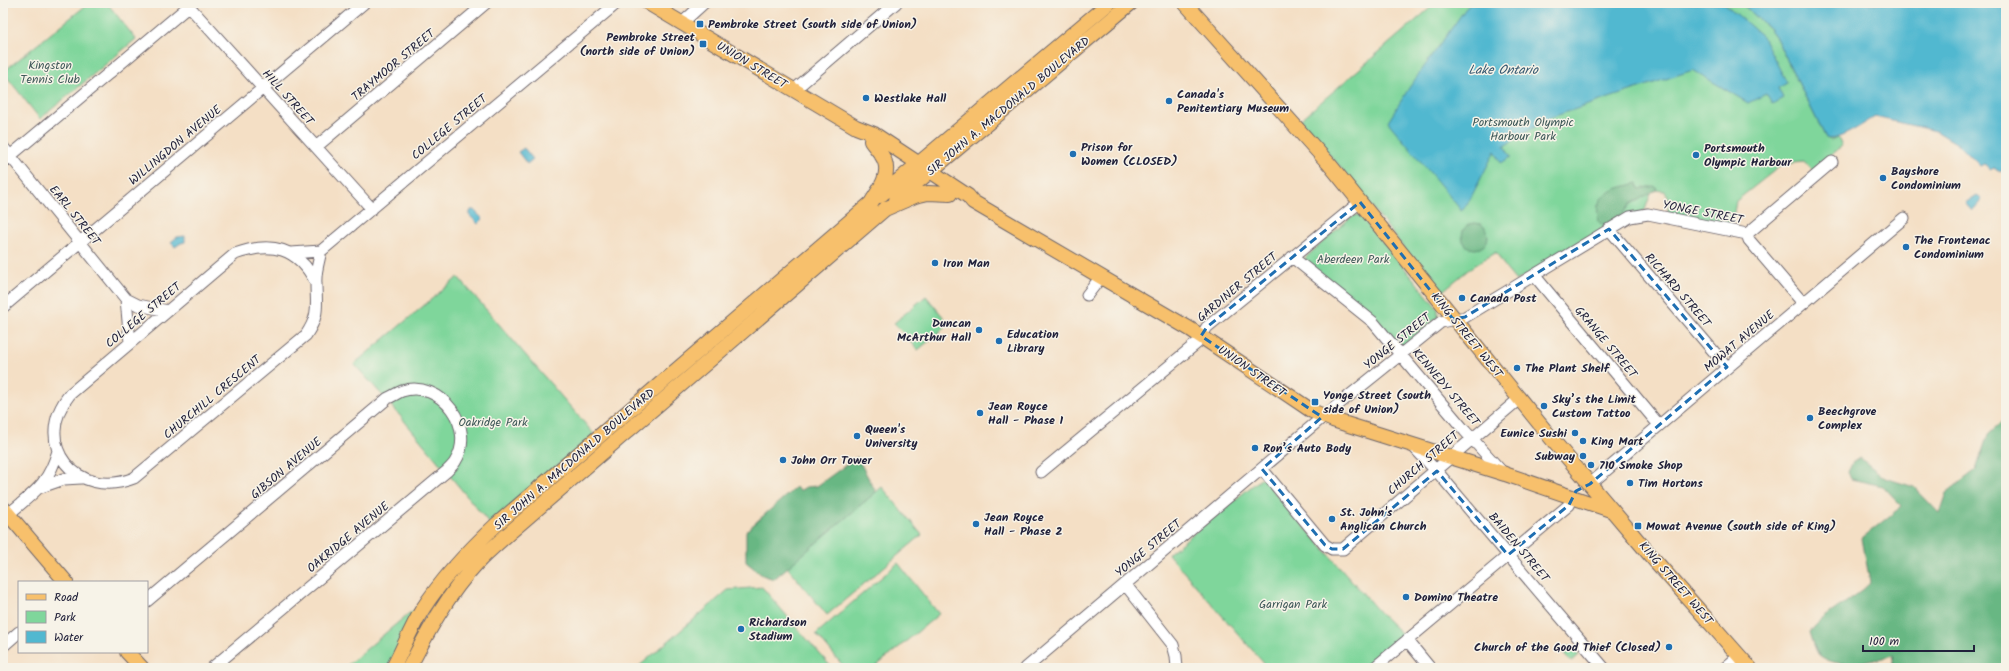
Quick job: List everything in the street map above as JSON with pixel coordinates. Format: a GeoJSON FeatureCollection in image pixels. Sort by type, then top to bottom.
{"type":"FeatureCollection","features":[{"type":"Feature","properties":{"kind":"main road","name":"UNION STREET"},"geometry":{"type":"LineString","coordinates":[[648,3],[856,127],[874,134],[915,166]]}},
{"type":"Feature","properties":{"kind":"main road","name":"SIR JOHN A. MACDONALD BOULEVARD"},"geometry":{"type":"LineString","coordinates":[[393,668],[422,611],[442,582],[466,554],[497,524],[871,203],[1109,3]]}},
{"type":"Feature","properties":{"kind":"main road","name":"SIR JOHN A. MACDONALD BOULEVARD"},"geometry":{"type":"LineString","coordinates":[[409,668],[434,620],[477,563],[508,534],[927,174],[1131,3]]}},
{"type":"Feature","properties":{"kind":"main road","name":"KING STREET WEST"},"geometry":{"type":"LineString","coordinates":[[1185,3],[1325,159],[1519,399],[1613,511],[1750,668]]}},
{"type":"Feature","properties":{"kind":"main road","name":"UNION STREET"},"geometry":{"type":"LineString","coordinates":[[856,127],[871,141],[968,196],[973,202],[1201,336],[1300,404],[1324,416],[1505,474],[1613,511]]}},
{"type":"Feature","properties":{"kind":"main road"},"geometry":{"type":"LineString","coordinates":[[871,141],[885,161],[886,167],[884,182],[871,203]]}},
{"type":"Feature","properties":{"kind":"main road","name":"UNION STREET"},"geometry":{"type":"LineString","coordinates":[[927,174],[950,194],[966,203],[973,202]]}},
{"type":"Feature","properties":{"kind":"main road"},"geometry":{"type":"LineString","coordinates":[[886,209],[915,196],[928,193],[950,194]]}},
{"type":"Feature","properties":{"kind":"main road","name":"UNION STREET"},"geometry":{"type":"LineString","coordinates":[[1552,490],[1576,490],[1590,484]]}},
{"type":"Feature","properties":{"kind":"main road"},"geometry":{"type":"LineString","coordinates":[[5,514],[65,581]]}},
{"type":"Feature","properties":{"kind":"main road"},"geometry":{"type":"LineString","coordinates":[[128,653],[142,668]]}},
{"type":"Feature","properties":{"kind":"street","name":"WILLINGDON AVENUE"},"geometry":{"type":"LineString","coordinates":[[3,307],[364,3]]}},
{"type":"Feature","properties":{"kind":"street","name":"TRAYMOOR STREET"},"geometry":{"type":"LineString","coordinates":[[316,147],[486,3]]}},
{"type":"Feature","properties":{"kind":"street","name":"COLLEGE STREET"},"geometry":{"type":"LineString","coordinates":[[67,465],[58,451],[56,440],[56,420],[63,402],[70,394],[168,311],[236,254],[252,248],[270,247],[291,253],[321,251],[617,3]]}},
{"type":"Feature","properties":{"kind":"street"},"geometry":{"type":"LineString","coordinates":[[682,23],[704,3]]}},
{"type":"Feature","properties":{"kind":"street"},"geometry":{"type":"LineString","coordinates":[[794,90],[896,3]]}},
{"type":"Feature","properties":{"kind":"street","name":"HILL STREET"},"geometry":{"type":"LineString","coordinates":[[187,5],[372,209]]}},
{"type":"Feature","properties":{"kind":"street"},"geometry":{"type":"LineString","coordinates":[[5,155],[187,5]]}},
{"type":"Feature","properties":{"kind":"street","name":"EARL STREET"},"geometry":{"type":"LineString","coordinates":[[5,155],[80,242],[126,299],[146,307],[168,311]]}},
{"type":"Feature","properties":{"kind":"street","name":"YONGE STREET"},"geometry":{"type":"LineString","coordinates":[[1026,668],[1324,416],[1441,322],[1465,317],[1630,217],[1648,214],[1747,234],[1832,162]]}},
{"type":"Feature","properties":{"kind":"street","name":"GARDINER STREET"},"geometry":{"type":"LineString","coordinates":[[1041,472],[1197,343],[1207,327],[1360,202]]}},
{"type":"Feature","properties":{"kind":"street","name":"MOWAT AVENUE"},"geometry":{"type":"LineString","coordinates":[[1590,484],[1904,218]]}},
{"type":"Feature","properties":{"kind":"street","name":"RICHARD STREET"},"geometry":{"type":"LineString","coordinates":[[1609,229],[1728,367]]}},
{"type":"Feature","properties":{"kind":"street"},"geometry":{"type":"LineString","coordinates":[[1747,234],[1749,240],[1803,303]]}},
{"type":"Feature","properties":{"kind":"street","name":"CHURCHILL CRESCENT"},"geometry":{"type":"LineString","coordinates":[[41,487],[64,479],[81,478],[100,484],[122,483],[143,472],[306,335],[314,323],[318,308],[316,283],[321,251]]}},
{"type":"Feature","properties":{"kind":"street","name":"COLLEGE STREET"},"geometry":{"type":"LineString","coordinates":[[291,253],[304,265]]}},
{"type":"Feature","properties":{"kind":"street","name":"KENNEDY STREET"},"geometry":{"type":"LineString","coordinates":[[1292,257],[1373,322],[1472,438],[1505,474]]}},
{"type":"Feature","properties":{"kind":"street","name":"CHURCHILL CRESCENT"},"geometry":{"type":"LineString","coordinates":[[304,265],[316,283]]}},
{"type":"Feature","properties":{"kind":"street","name":"GRANGE STREET"},"geometry":{"type":"LineString","coordinates":[[1534,275],[1659,425]]}},
{"type":"Feature","properties":{"kind":"street"},"geometry":{"type":"LineString","coordinates":[[1087,295],[1101,277]]}},
{"type":"Feature","properties":{"kind":"street"},"geometry":{"type":"LineString","coordinates":[[126,299],[130,343]]}},
{"type":"Feature","properties":{"kind":"street","name":"GIBSON AVENUE"},"geometry":{"type":"LineString","coordinates":[[148,600],[388,398],[403,391],[421,390],[432,393],[443,400],[450,407]]}},
{"type":"Feature","properties":{"kind":"street","name":"CHURCH STREET"},"geometry":{"type":"LineString","coordinates":[[1262,469],[1325,545],[1332,549],[1343,549],[1519,399]]}},
{"type":"Feature","properties":{"kind":"street","name":"OAKRIDGE AVENUE"},"geometry":{"type":"LineString","coordinates":[[212,668],[456,462],[460,448],[461,427],[450,407]]}},
{"type":"Feature","properties":{"kind":"street","name":"BAIDEN STREET"},"geometry":{"type":"LineString","coordinates":[[1412,445],[1436,471],[1604,668]]}},
{"type":"Feature","properties":{"kind":"street","name":"COLLEGE STREET"},"geometry":{"type":"LineString","coordinates":[[5,514],[41,487],[54,465],[58,451]]}},
{"type":"Feature","properties":{"kind":"street","name":"CHURCHILL CRESCENT"},"geometry":{"type":"LineString","coordinates":[[67,465],[81,478]]}},
{"type":"Feature","properties":{"kind":"street"},"geometry":{"type":"LineString","coordinates":[[1374,668],[1569,505],[1572,498]]}},
{"type":"Feature","properties":{"kind":"street"},"geometry":{"type":"LineString","coordinates":[[1125,584],[1173,645],[1177,668]]}},
{"type":"Feature","properties":{"kind":"street"},"geometry":{"type":"LineString","coordinates":[[3,646],[18,633]]}},
{"type":"Feature","properties":{"kind":"street"},"geometry":{"type":"LineString","coordinates":[[1407,640],[1430,668]]}},
{"type":"Feature","properties":{"kind":"street"},"geometry":{"type":"LineString","coordinates":[[1725,668],[1739,656]]}},
{"type":"Feature","properties":{"kind":"highlighted area"},"geometry":{"type":"Polygon","coordinates":[[[1360,202],[1453,319],[1465,317],[1609,229],[1727,367],[1590,484],[1576,491],[1569,505],[1508,555],[1437,471],[1343,549],[1332,549],[1325,545],[1262,469],[1322,417],[1201,336],[1207,327],[1360,202]]]}},
{"type":"Feature","properties":{"kind":"green space","name":"Kingston Tennis Club"},"geometry":{"type":"Polygon","coordinates":[[[89,3],[107,3],[136,39],[40,119],[3,72],[89,3]]]}},
{"type":"Feature","properties":{"kind":"green space","name":"Portsmouth Olympic Harbour Park"},"geometry":{"type":"Polygon","coordinates":[[[1436,3],[1741,3],[1769,28],[1775,36],[1826,138],[1831,140],[1838,138],[1842,146],[1813,171],[1804,161],[1784,163],[1736,201],[1732,224],[1668,213],[1669,198],[1665,191],[1652,190],[1645,210],[1516,281],[1506,269],[1496,252],[1473,266],[1439,294],[1352,181],[1300,120],[1436,3]]]}},
{"type":"Feature","properties":{"kind":"green space"},"geometry":{"type":"Polygon","coordinates":[[[1638,183],[1639,189],[1654,186],[1657,188],[1631,204],[1624,213],[1606,224],[1603,225],[1599,222],[1597,212],[1598,204],[1602,198],[1613,190],[1638,183]]]}},
{"type":"Feature","properties":{"kind":"green space","name":"Aberdeen Park"},"geometry":{"type":"Polygon","coordinates":[[[1352,216],[1360,216],[1385,244],[1438,309],[1438,317],[1402,346],[1307,263],[1305,258],[1352,216]]]}},
{"type":"Feature","properties":{"kind":"green space"},"geometry":{"type":"Polygon","coordinates":[[[1475,223],[1484,227],[1488,236],[1484,245],[1475,249],[1466,245],[1462,236],[1466,227],[1475,223]]]}},
{"type":"Feature","properties":{"kind":"green space","name":"Oakridge Park"},"geometry":{"type":"Polygon","coordinates":[[[458,277],[594,434],[490,524],[391,405],[354,364],[458,277]]]}},
{"type":"Feature","properties":{"kind":"green space"},"geometry":{"type":"Polygon","coordinates":[[[926,296],[949,324],[918,350],[894,323],[926,296]]]}},
{"type":"Feature","properties":{"kind":"green space"},"geometry":{"type":"Polygon","coordinates":[[[2006,418],[2006,668],[1892,668],[1894,655],[1865,662],[1846,664],[1827,660],[1819,655],[1810,632],[1831,612],[1855,596],[1870,583],[1862,538],[1902,506],[1883,486],[1851,479],[1848,472],[1853,462],[1860,458],[1885,478],[1914,487],[1939,513],[1946,493],[1976,470],[1988,434],[2006,418]]]}},
{"type":"Feature","properties":{"kind":"green space"},"geometry":{"type":"Polygon","coordinates":[[[857,457],[876,492],[774,579],[762,575],[746,562],[746,531],[796,487],[799,491],[806,487],[817,486],[857,457]]]}},
{"type":"Feature","properties":{"kind":"green space","name":"Garrigan Park"},"geometry":{"type":"Polygon","coordinates":[[[1262,478],[1380,613],[1403,635],[1365,668],[1268,668],[1168,554],[1262,478]]]}},
{"type":"Feature","properties":{"kind":"green space"},"geometry":{"type":"Polygon","coordinates":[[[882,487],[922,535],[827,615],[787,567],[882,487]]]}},
{"type":"Feature","properties":{"kind":"green space"},"geometry":{"type":"Polygon","coordinates":[[[898,563],[939,614],[874,668],[845,668],[816,634],[898,563]]]}},
{"type":"Feature","properties":{"kind":"green space","name":"Richardson Stadium"},"geometry":{"type":"Polygon","coordinates":[[[762,587],[832,668],[637,668],[728,590],[762,587]]]}},
{"type":"Feature","properties":{"kind":"green space"},"geometry":{"type":"Polygon","coordinates":[[[418,609],[387,668],[344,668],[408,614],[418,609]]]}},
{"type":"Feature","properties":{"kind":"green space"},"geometry":{"type":"Polygon","coordinates":[[[1570,645],[1579,655],[1571,662],[1563,652],[1570,645]]]}},
{"type":"Feature","properties":{"kind":"water","name":"Lake Ontario"},"geometry":{"type":"Polygon","coordinates":[[[1472,3],[1724,3],[1763,37],[1787,83],[1778,88],[1783,98],[1772,104],[1766,94],[1748,103],[1693,70],[1549,118],[1504,146],[1511,157],[1501,163],[1495,151],[1467,205],[1461,210],[1388,122],[1409,88],[1466,8],[1472,3]]]}},
{"type":"Feature","properties":{"kind":"water"},"geometry":{"type":"Polygon","coordinates":[[[1741,3],[2006,3],[2006,135],[2004,137],[2006,139],[2006,170],[2004,169],[2001,172],[1994,167],[1992,169],[1985,164],[1980,166],[1959,145],[1936,131],[1875,117],[1858,128],[1837,138],[1826,138],[1775,36],[1769,28],[1741,3]]]}},
{"type":"Feature","properties":{"kind":"water"},"geometry":{"type":"Polygon","coordinates":[[[524,148],[533,159],[527,164],[518,152],[524,148]]]}},
{"type":"Feature","properties":{"kind":"water"},"geometry":{"type":"Polygon","coordinates":[[[1977,195],[1982,200],[1972,211],[1965,203],[1977,195]]]}},
{"type":"Feature","properties":{"kind":"water"},"geometry":{"type":"Polygon","coordinates":[[[471,210],[474,210],[483,219],[478,224],[469,215],[471,210]]]}},
{"type":"Feature","properties":{"kind":"water"},"geometry":{"type":"Polygon","coordinates":[[[185,236],[185,242],[175,247],[171,242],[177,237],[185,236]]]}},
{"type":"Feature","properties":{"kind":"place","name":"Pembroke Street (south side of Union)"},"geometry":{"type":"Point","coordinates":[700,24]}},
{"type":"Feature","properties":{"kind":"place","name":"Pembroke Street (north side of Union)"},"geometry":{"type":"Point","coordinates":[703,44]}},
{"type":"Feature","properties":{"kind":"place","name":"Westlake Hall"},"geometry":{"type":"Point","coordinates":[866,98]}},
{"type":"Feature","properties":{"kind":"place","name":"Canada's Penitentiary Museum"},"geometry":{"type":"Point","coordinates":[1169,101]}},
{"type":"Feature","properties":{"kind":"place","name":"Prison for Women (CLOSED)"},"geometry":{"type":"Point","coordinates":[1073,154]}},
{"type":"Feature","properties":{"kind":"place","name":"Portsmouth Olympic Harbour"},"geometry":{"type":"Point","coordinates":[1696,155]}},
{"type":"Feature","properties":{"kind":"place","name":"Bayshore Condominium"},"geometry":{"type":"Point","coordinates":[1883,178]}},
{"type":"Feature","properties":{"kind":"place","name":"The Frontenac Condominium"},"geometry":{"type":"Point","coordinates":[1906,247]}},
{"type":"Feature","properties":{"kind":"place","name":"Iron Man"},"geometry":{"type":"Point","coordinates":[935,263]}},
{"type":"Feature","properties":{"kind":"place","name":"Canada Post"},"geometry":{"type":"Point","coordinates":[1462,298]}},
{"type":"Feature","properties":{"kind":"place","name":"Duncan McArthur Hall"},"geometry":{"type":"Point","coordinates":[979,330]}},
{"type":"Feature","properties":{"kind":"place","name":"Education Library"},"geometry":{"type":"Point","coordinates":[999,341]}},
{"type":"Feature","properties":{"kind":"place","name":"The Plant Shelf"},"geometry":{"type":"Point","coordinates":[1517,368]}},
{"type":"Feature","properties":{"kind":"place","name":"Yonge Street (south side of Union)"},"geometry":{"type":"Point","coordinates":[1315,402]}},
{"type":"Feature","properties":{"kind":"place","name":"Sky’s the Limit Custom Tattoo"},"geometry":{"type":"Point","coordinates":[1544,406]}},
{"type":"Feature","properties":{"kind":"place","name":"Jean Royce Hall - Phase 1"},"geometry":{"type":"Point","coordinates":[980,413]}},
{"type":"Feature","properties":{"kind":"place","name":"Beechgrove Complex"},"geometry":{"type":"Point","coordinates":[1810,418]}},
{"type":"Feature","properties":{"kind":"place","name":"Eunice Sushi"},"geometry":{"type":"Point","coordinates":[1575,433]}},
{"type":"Feature","properties":{"kind":"place","name":"Queen's University"},"geometry":{"type":"Point","coordinates":[857,436]}},
{"type":"Feature","properties":{"kind":"place","name":"King Mart"},"geometry":{"type":"Point","coordinates":[1583,441]}},
{"type":"Feature","properties":{"kind":"place","name":"Ron’s Auto Body"},"geometry":{"type":"Point","coordinates":[1255,448]}},
{"type":"Feature","properties":{"kind":"place","name":"Subway"},"geometry":{"type":"Point","coordinates":[1583,456]}},
{"type":"Feature","properties":{"kind":"place","name":"John Orr Tower"},"geometry":{"type":"Point","coordinates":[783,460]}},
{"type":"Feature","properties":{"kind":"place","name":"710 Smoke Shop"},"geometry":{"type":"Point","coordinates":[1591,465]}},
{"type":"Feature","properties":{"kind":"place","name":"Tim Hortons"},"geometry":{"type":"Point","coordinates":[1630,483]}},
{"type":"Feature","properties":{"kind":"place","name":"St. John's Anglican Church"},"geometry":{"type":"Point","coordinates":[1332,519]}},
{"type":"Feature","properties":{"kind":"place","name":"Jean Royce Hall - Phase 2"},"geometry":{"type":"Point","coordinates":[976,524]}},
{"type":"Feature","properties":{"kind":"place","name":"Mowat Avenue (south side of King)"},"geometry":{"type":"Point","coordinates":[1638,526]}},
{"type":"Feature","properties":{"kind":"place","name":"Domino Theatre"},"geometry":{"type":"Point","coordinates":[1406,597]}},
{"type":"Feature","properties":{"kind":"place","name":"Richardson Stadium"},"geometry":{"type":"Point","coordinates":[741,629]}},
{"type":"Feature","properties":{"kind":"place","name":"Church of the Good Thief (Closed)"},"geometry":{"type":"Point","coordinates":[1669,647]}}]}
